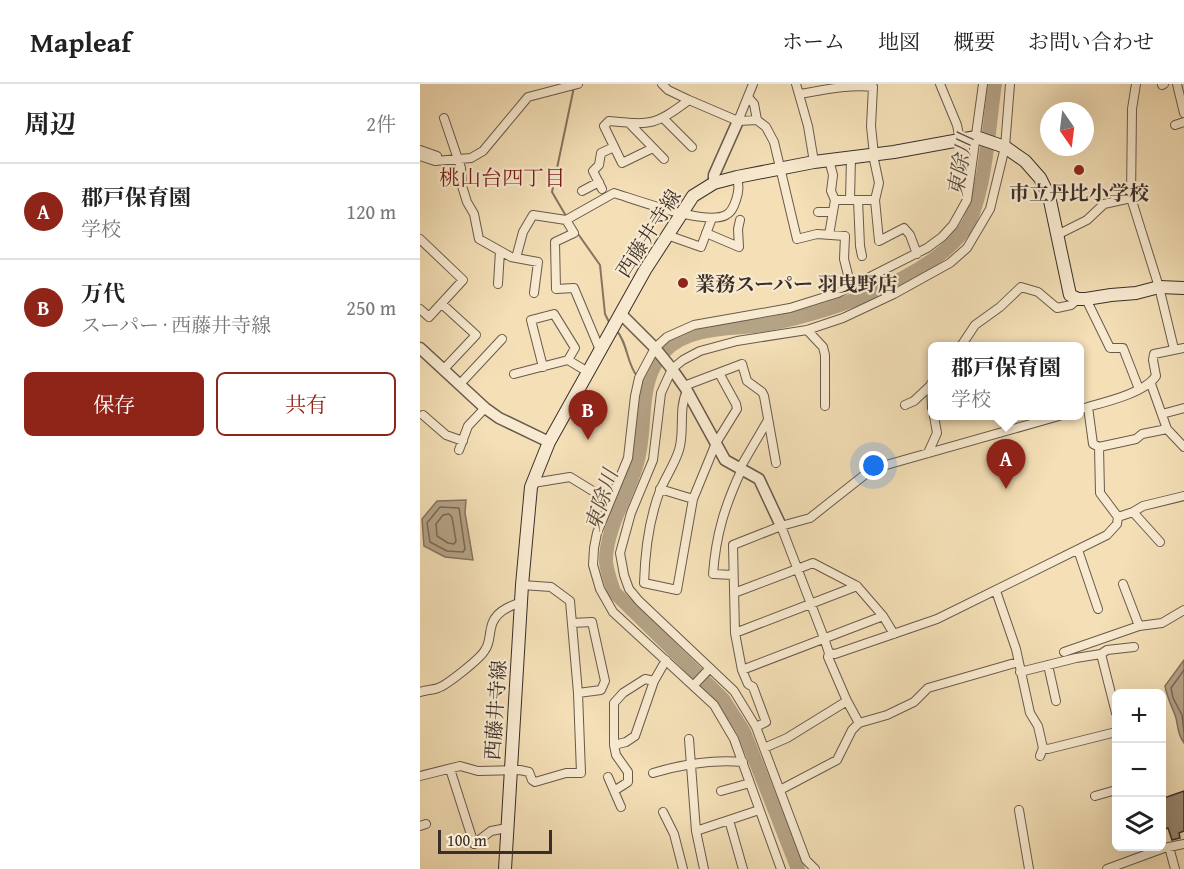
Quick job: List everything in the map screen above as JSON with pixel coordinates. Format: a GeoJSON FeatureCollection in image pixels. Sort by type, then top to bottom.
{"type":"FeatureCollection","features":[{"type":"Feature","properties":{"kind":"main road","name":"西藤井寺線"},"geometry":{"type":"LineString","coordinates":[[505,869],[522,585],[533,483],[549,442],[600,350],[680,213],[693,196],[714,183],[737,177],[814,162],[874,155],[976,137],[1002,146],[1025,160],[1040,178],[1049,196],[1068,291],[1070,295],[1082,299]]}},
{"type":"Feature","properties":{"kind":"main road"},"geometry":{"type":"LineString","coordinates":[[1082,299],[1136,293],[1159,287],[1184,288]]}},
{"type":"Feature","properties":{"kind":"street"},"geometry":{"type":"LineString","coordinates":[[420,156],[435,161],[471,158],[483,151],[528,97],[578,84]]}},
{"type":"Feature","properties":{"kind":"street"},"geometry":{"type":"LineString","coordinates":[[662,84],[668,90],[688,100],[738,121],[757,120],[766,127],[774,142],[797,239],[817,234],[845,236],[844,259],[852,287]]}},
{"type":"Feature","properties":{"kind":"street"},"geometry":{"type":"LineString","coordinates":[[714,183],[714,176],[750,90],[762,84]]}},
{"type":"Feature","properties":{"kind":"street"},"geometry":{"type":"LineString","coordinates":[[796,84],[814,162]]}},
{"type":"Feature","properties":{"kind":"street"},"geometry":{"type":"LineString","coordinates":[[940,84],[957,125],[960,140]]}},
{"type":"Feature","properties":{"kind":"street"},"geometry":{"type":"LineString","coordinates":[[781,869],[743,762],[725,722],[714,705],[695,684],[613,612],[600,589],[593,565],[597,533],[628,458],[639,378],[655,348],[667,337],[694,325],[814,302],[852,287],[917,254],[942,237],[962,211],[970,186],[983,84]]}},
{"type":"Feature","properties":{"kind":"street"},"geometry":{"type":"LineString","coordinates":[[815,869],[806,860],[756,727],[734,691],[709,670],[629,589],[621,564],[622,540],[653,460],[661,393],[672,369],[700,351],[737,341],[807,330],[843,318],[894,294],[950,263],[967,248],[990,209],[1002,146],[1010,84]]}},
{"type":"Feature","properties":{"kind":"street"},"geometry":{"type":"LineString","coordinates":[[1136,84],[1132,109],[1131,198],[1159,287],[1174,350]]}},
{"type":"Feature","properties":{"kind":"street"},"geometry":{"type":"LineString","coordinates":[[1177,84],[1184,113]]}},
{"type":"Feature","properties":{"kind":"street"},"geometry":{"type":"LineString","coordinates":[[800,94],[864,85],[873,87],[871,126],[879,183],[876,200],[879,241],[904,228],[910,234],[917,254]]}},
{"type":"Feature","properties":{"kind":"street"},"geometry":{"type":"LineString","coordinates":[[750,90],[757,120]]}},
{"type":"Feature","properties":{"kind":"street"},"geometry":{"type":"LineString","coordinates":[[653,148],[622,163],[604,126],[609,121],[640,124],[663,118],[688,100]]}},
{"type":"Feature","properties":{"kind":"street"},"geometry":{"type":"LineString","coordinates":[[444,118],[456,161],[461,168],[466,202],[474,214],[479,239],[516,258],[538,262],[534,293]]}},
{"type":"Feature","properties":{"kind":"street"},"geometry":{"type":"LineString","coordinates":[[663,118],[692,147]]}},
{"type":"Feature","properties":{"kind":"street"},"geometry":{"type":"LineString","coordinates":[[629,123],[664,159]]}},
{"type":"Feature","properties":{"kind":"street"},"geometry":{"type":"LineString","coordinates":[[582,191],[600,186],[593,171],[599,165],[601,153],[614,147]]}},
{"type":"Feature","properties":{"kind":"street"},"geometry":{"type":"LineString","coordinates":[[420,150],[456,161]]}},
{"type":"Feature","properties":{"kind":"street"},"geometry":{"type":"LineString","coordinates":[[851,157],[862,256]]}},
{"type":"Feature","properties":{"kind":"street"},"geometry":{"type":"LineString","coordinates":[[829,160],[833,175],[831,191],[835,200],[829,235]]}},
{"type":"Feature","properties":{"kind":"street"},"geometry":{"type":"LineString","coordinates":[[516,258],[523,232],[533,215],[566,220],[614,193],[680,213],[712,218],[723,216],[733,207],[740,189],[737,177]]}},
{"type":"Feature","properties":{"kind":"street"},"geometry":{"type":"LineString","coordinates":[[1057,235],[1087,220],[1104,204],[1131,198]]}},
{"type":"Feature","properties":{"kind":"street"},"geometry":{"type":"LineString","coordinates":[[835,200],[876,200]]}},
{"type":"Feature","properties":{"kind":"street"},"geometry":{"type":"LineString","coordinates":[[818,213],[833,212]]}},
{"type":"Feature","properties":{"kind":"street"},"geometry":{"type":"LineString","coordinates":[[667,235],[701,247],[712,218]]}},
{"type":"Feature","properties":{"kind":"street"},"geometry":{"type":"LineString","coordinates":[[566,220],[574,233],[555,242],[556,289],[574,288],[600,350]]}},
{"type":"Feature","properties":{"kind":"street"},"geometry":{"type":"LineString","coordinates":[[706,233],[739,247],[740,220]]}},
{"type":"Feature","properties":{"kind":"street"},"geometry":{"type":"LineString","coordinates":[[420,239],[463,280],[429,317],[420,309]]}},
{"type":"Feature","properties":{"kind":"street"},"geometry":{"type":"LineString","coordinates":[[498,284],[500,251]]}},
{"type":"Feature","properties":{"kind":"street"},"geometry":{"type":"LineString","coordinates":[[964,342],[975,325],[1000,307],[1021,287],[1038,292],[1058,308],[1082,299],[1110,348],[1123,348],[1139,388]]}},
{"type":"Feature","properties":{"kind":"street"},"geometry":{"type":"LineString","coordinates":[[442,304],[476,335],[444,370]]}},
{"type":"Feature","properties":{"kind":"street"},"geometry":{"type":"LineString","coordinates":[[514,375],[543,367],[568,360],[575,348],[554,314],[531,320],[543,367]]}},
{"type":"Feature","properties":{"kind":"street"},"geometry":{"type":"LineString","coordinates":[[616,323],[655,348],[672,369],[686,389],[725,460],[759,479],[798,569],[829,652],[828,657],[847,702],[859,723]]}},
{"type":"Feature","properties":{"kind":"street"},"geometry":{"type":"LineString","coordinates":[[807,330],[823,347],[825,355],[825,406]]}},
{"type":"Feature","properties":{"kind":"street"},"geometry":{"type":"LineString","coordinates":[[460,384],[502,339]]}},
{"type":"Feature","properties":{"kind":"street"},"geometry":{"type":"LineString","coordinates":[[420,348],[485,408],[499,418],[549,442]]}},
{"type":"Feature","properties":{"kind":"street"},"geometry":{"type":"LineString","coordinates":[[1167,429],[1099,447],[1093,444],[1084,408],[1126,396],[1151,384],[1156,376],[1154,354],[1184,348]]}},
{"type":"Feature","properties":{"kind":"street"},"geometry":{"type":"LineString","coordinates":[[568,360],[588,372]]}},
{"type":"Feature","properties":{"kind":"street"},"geometry":{"type":"LineString","coordinates":[[719,373],[737,409],[716,443],[693,499],[677,590],[644,583],[645,552],[651,522],[660,489],[680,449],[683,399],[686,389],[719,373],[742,364],[747,381],[764,396],[776,463]]}},
{"type":"Feature","properties":{"kind":"street"},"geometry":{"type":"LineString","coordinates":[[1151,384],[1167,429],[1184,447]]}},
{"type":"Feature","properties":{"kind":"street"},"geometry":{"type":"LineString","coordinates":[[905,405],[914,401],[928,387]]}},
{"type":"Feature","properties":{"kind":"street"},"geometry":{"type":"LineString","coordinates":[[459,450],[468,426],[485,408]]}},
{"type":"Feature","properties":{"kind":"street"},"geometry":{"type":"LineString","coordinates":[[1162,414],[1184,408]]}},
{"type":"Feature","properties":{"kind":"street"},"geometry":{"type":"LineString","coordinates":[[423,414],[446,435],[463,441]]}},
{"type":"Feature","properties":{"kind":"street"},"geometry":{"type":"LineString","coordinates":[[733,575],[713,574],[715,543],[726,502],[741,468],[768,420]]}},
{"type":"Feature","properties":{"kind":"street"},"geometry":{"type":"LineString","coordinates":[[928,453],[937,433],[935,420]]}},
{"type":"Feature","properties":{"kind":"street"},"geometry":{"type":"LineString","coordinates":[[756,727],[766,722],[753,687],[748,684],[742,670],[735,633],[732,545],[781,526],[810,518],[872,469],[1045,420]]}},
{"type":"Feature","properties":{"kind":"street"},"geometry":{"type":"LineString","coordinates":[[829,652],[835,654],[937,619],[1107,535],[1117,524],[1118,517],[1100,493],[1099,447]]}},
{"type":"Feature","properties":{"kind":"street"},"geometry":{"type":"LineString","coordinates":[[533,483],[570,477],[609,501]]}},
{"type":"Feature","properties":{"kind":"street"},"geometry":{"type":"LineString","coordinates":[[660,489],[693,499]]}},
{"type":"Feature","properties":{"kind":"street"},"geometry":{"type":"LineString","coordinates":[[1118,517],[1143,506],[1184,496]]}},
{"type":"Feature","properties":{"kind":"street"},"geometry":{"type":"LineString","coordinates":[[1133,512],[1160,542]]}},
{"type":"Feature","properties":{"kind":"street"},"geometry":{"type":"LineString","coordinates":[[1078,550],[1098,609]]}},
{"type":"Feature","properties":{"kind":"street"},"geometry":{"type":"LineString","coordinates":[[734,593],[813,563],[857,586],[883,616],[894,634]]}},
{"type":"Feature","properties":{"kind":"street"},"geometry":{"type":"LineString","coordinates":[[1123,584],[1139,626]]}},
{"type":"Feature","properties":{"kind":"street"},"geometry":{"type":"LineString","coordinates":[[420,776],[460,766],[478,771],[529,772],[532,780],[536,782],[566,773],[581,773],[579,693],[570,601],[550,587],[522,585]]}},
{"type":"Feature","properties":{"kind":"street"},"geometry":{"type":"LineString","coordinates":[[735,633],[857,586]]}},
{"type":"Feature","properties":{"kind":"street"},"geometry":{"type":"LineString","coordinates":[[996,591],[1016,649],[1030,712],[1038,726],[1042,752],[1112,733]]}},
{"type":"Feature","properties":{"kind":"street"},"geometry":{"type":"LineString","coordinates":[[420,692],[439,688],[476,661],[489,642],[491,627],[496,616],[506,608],[521,602]]}},
{"type":"Feature","properties":{"kind":"street"},"geometry":{"type":"LineString","coordinates":[[1064,652],[1139,626],[1162,623],[1184,610]]}},
{"type":"Feature","properties":{"kind":"street"},"geometry":{"type":"LineString","coordinates":[[742,670],[883,616]]}},
{"type":"Feature","properties":{"kind":"street"},"geometry":{"type":"LineString","coordinates":[[572,623],[592,622],[605,681],[601,690],[579,693]]}},
{"type":"Feature","properties":{"kind":"street"},"geometry":{"type":"LineString","coordinates":[[780,790],[837,760],[852,730],[859,723],[886,715],[914,702],[928,688],[1019,667],[1048,665],[1101,654],[1107,650],[1134,647]]}},
{"type":"Feature","properties":{"kind":"street"},"geometry":{"type":"LineString","coordinates":[[1101,654],[1112,697]]}},
{"type":"Feature","properties":{"kind":"street"},"geometry":{"type":"LineString","coordinates":[[614,746],[635,736],[654,681],[666,660]]}},
{"type":"Feature","properties":{"kind":"street"},"geometry":{"type":"LineString","coordinates":[[1048,665],[1056,702]]}},
{"type":"Feature","properties":{"kind":"street"},"geometry":{"type":"LineString","coordinates":[[695,684],[709,670]]}},
{"type":"Feature","properties":{"kind":"street"},"geometry":{"type":"LineString","coordinates":[[614,791],[628,782],[628,772],[616,755],[614,746],[614,703],[623,693],[645,679],[654,681]]}},
{"type":"Feature","properties":{"kind":"street"},"geometry":{"type":"LineString","coordinates":[[764,748],[787,738],[847,702]]}},
{"type":"Feature","properties":{"kind":"street"},"geometry":{"type":"LineString","coordinates":[[689,739],[696,831],[704,869]]}},
{"type":"Feature","properties":{"kind":"street"},"geometry":{"type":"LineString","coordinates":[[653,773],[691,763],[719,760],[743,762]]}},
{"type":"Feature","properties":{"kind":"street"},"geometry":{"type":"LineString","coordinates":[[450,769],[474,844],[491,831],[507,828]]}},
{"type":"Feature","properties":{"kind":"street"},"geometry":{"type":"LineString","coordinates":[[608,777],[621,807]]}},
{"type":"Feature","properties":{"kind":"street"},"geometry":{"type":"LineString","coordinates":[[721,791],[750,783]]}},
{"type":"Feature","properties":{"kind":"street"},"geometry":{"type":"LineString","coordinates":[[1095,796],[1112,791]]}},
{"type":"Feature","properties":{"kind":"street"},"geometry":{"type":"LineString","coordinates":[[696,831],[759,810]]}},
{"type":"Feature","properties":{"kind":"street"},"geometry":{"type":"LineString","coordinates":[[1019,810],[1029,869]]}},
{"type":"Feature","properties":{"kind":"street"},"geometry":{"type":"LineString","coordinates":[[663,812],[674,834],[683,869]]}},
{"type":"Feature","properties":{"kind":"street"},"geometry":{"type":"LineString","coordinates":[[729,820],[743,869]]}},
{"type":"Feature","properties":{"kind":"street"},"geometry":{"type":"LineString","coordinates":[[1166,847],[1184,844]]}},
{"type":"Feature","properties":{"kind":"street"},"geometry":{"type":"LineString","coordinates":[[1166,849],[1175,869]]}},
{"type":"Feature","properties":{"kind":"street"},"geometry":{"type":"LineString","coordinates":[[1107,869],[1154,851]]}},
{"type":"Feature","properties":{"kind":"water"},"geometry":{"type":"Polygon","coordinates":[[[466,500],[465,513],[473,560],[445,557],[424,546],[422,519],[437,501],[466,500]]]}},
{"type":"Feature","properties":{"kind":"water"},"geometry":{"type":"Polygon","coordinates":[[[1184,660],[1184,743],[1180,736],[1165,686],[1184,660]]]}},
{"type":"Feature","properties":{"kind":"building"},"geometry":{"type":"Polygon","coordinates":[[[1184,791],[1184,831],[1179,833],[1180,838],[1172,840],[1168,828],[1166,829],[1166,797],[1184,791]]]}},
{"type":"Feature","properties":{"kind":"waterway","name":"東除川"},"geometry":{"type":"LineString","coordinates":[[798,869],[744,732],[723,699],[614,592],[606,562],[607,550],[617,514],[640,452],[646,391],[656,364],[665,351],[684,338],[707,331],[780,322],[841,305],[904,277],[932,260],[954,242],[969,222],[975,208],[983,174],[995,84]]}},
{"type":"Feature","properties":{"kind":"waterway"},"geometry":{"type":"LineString","coordinates":[[566,216],[552,192],[574,87]]}},
{"type":"Feature","properties":{"kind":"waterway"},"geometry":{"type":"LineString","coordinates":[[576,231],[600,265],[605,314],[610,324]]}},
{"type":"Feature","properties":{"kind":"waterway"},"geometry":{"type":"LineString","coordinates":[[616,330],[637,376]]}},
{"type":"Feature","properties":{"kind":"waterway","name":"東除川"},"geometry":{"type":"LineString","coordinates":[[641,380],[646,385]]}},
{"type":"Feature","properties":{"kind":"place","name":"市立丹比小学校"},"geometry":{"type":"Point","coordinates":[1079,170]}},
{"type":"Feature","properties":{"kind":"place","name":"業務スーパー 羽曳野店"},"geometry":{"type":"Point","coordinates":[683,283]}},
{"type":"Feature","properties":{"kind":"place","name":"万代"},"geometry":{"type":"Point","coordinates":[588,440]}},
{"type":"Feature","properties":{"kind":"place","name":"郡戸保育園"},"geometry":{"type":"Point","coordinates":[1006,489]}},
{"type":"Feature","properties":{"kind":"district","name":"桃山台四丁目"},"geometry":{"type":"Point","coordinates":[502,177]}}]}
